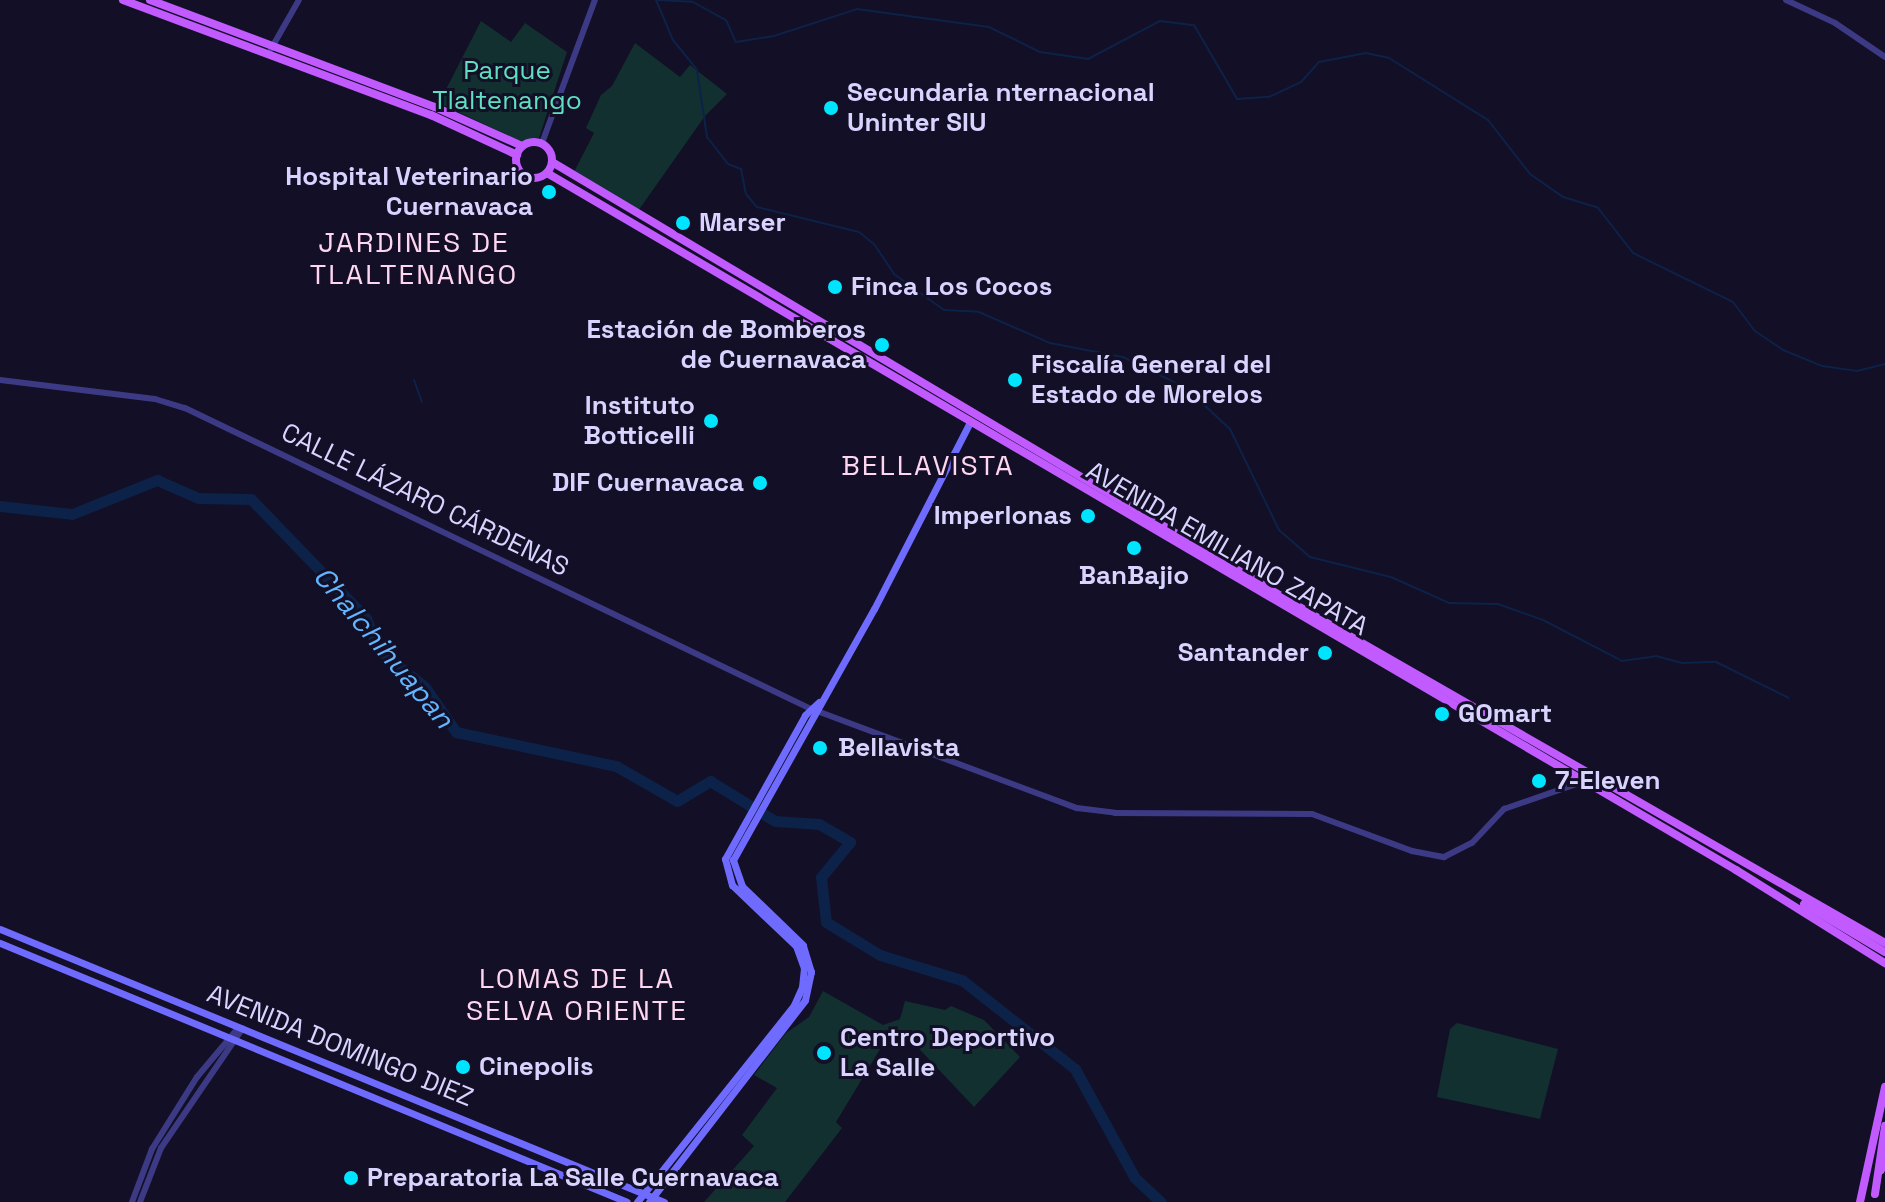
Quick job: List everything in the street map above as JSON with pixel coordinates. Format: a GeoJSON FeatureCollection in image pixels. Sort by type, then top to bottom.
{"type":"FeatureCollection","features":[{"type":"Feature","properties":{"kind":"main road"},"geometry":{"type":"LineString","coordinates":[[123,0],[271,48]]}},
{"type":"Feature","properties":{"kind":"main road"},"geometry":{"type":"LineString","coordinates":[[150,0],[520,151],[542,143],[552,162],[547,173]]}},
{"type":"Feature","properties":{"kind":"main road","name":"AVENIDA EMILIANO ZAPATA"},"geometry":{"type":"LineString","coordinates":[[520,151],[525,176],[547,173],[737,280],[1587,778],[1885,943]]}},
{"type":"Feature","properties":{"kind":"main road","name":"AVENIDA EMILIANO ZAPATA"},"geometry":{"type":"LineString","coordinates":[[552,162],[737,280]]}},
{"type":"Feature","properties":{"kind":"main road","name":"AVENIDA EMILIANO ZAPATA"},"geometry":{"type":"LineString","coordinates":[[768,298],[970,422],[1072,477]]}},
{"type":"Feature","properties":{"kind":"main road"},"geometry":{"type":"LineString","coordinates":[[637,1202],[801,1007],[811,972],[803,945],[737,880],[733,850],[820,701],[970,422]]}},
{"type":"Feature","properties":{"kind":"main road","name":"AVENIDA EMILIANO ZAPATA"},"geometry":{"type":"LineString","coordinates":[[1587,778],[1885,963]]}},
{"type":"Feature","properties":{"kind":"main road"},"geometry":{"type":"LineString","coordinates":[[1740,863],[1885,952]]}},
{"type":"Feature","properties":{"kind":"main road","name":"AVENIDA DOMINGO DIEZ"},"geometry":{"type":"LineString","coordinates":[[0,929],[643,1193],[651,1200],[664,1202]]}},
{"type":"Feature","properties":{"kind":"main road","name":"AVENIDA DOMINGO DIEZ"},"geometry":{"type":"LineString","coordinates":[[0,943],[627,1202]]}},
{"type":"Feature","properties":{"kind":"main road"},"geometry":{"type":"LineString","coordinates":[[187,1020],[191,1006]]}},
{"type":"Feature","properties":{"kind":"main road"},"geometry":{"type":"LineString","coordinates":[[260,1051],[266,1037]]}},
{"type":"Feature","properties":{"kind":"main road"},"geometry":{"type":"LineString","coordinates":[[1862,1202],[1885,1087]]}},
{"type":"Feature","properties":{"kind":"main road"},"geometry":{"type":"LineString","coordinates":[[1862,1202],[1885,1103]]}},
{"type":"Feature","properties":{"kind":"main road"},"geometry":{"type":"LineString","coordinates":[[651,1200],[715,1111]]}},
{"type":"Feature","properties":{"kind":"main road"},"geometry":{"type":"LineString","coordinates":[[1874,1198],[1885,1126]]}},
{"type":"Feature","properties":{"kind":"main road"},"geometry":{"type":"LineString","coordinates":[[1874,1198],[1885,1154]]}},
{"type":"Feature","properties":{"kind":"main road"},"geometry":{"type":"LineString","coordinates":[[625,1187],[644,1185],[660,1173]]}},
{"type":"Feature","properties":{"kind":"main road"},"geometry":{"type":"LineString","coordinates":[[1874,1198],[1885,1186]]}},
{"type":"Feature","properties":{"kind":"main road"},"geometry":{"type":"LineString","coordinates":[[609,1194],[619,1202]]}},
{"type":"Feature","properties":{"kind":"street"},"geometry":{"type":"LineString","coordinates":[[271,48],[299,0]]}},
{"type":"Feature","properties":{"kind":"street"},"geometry":{"type":"LineString","coordinates":[[542,143],[595,0]]}},
{"type":"Feature","properties":{"kind":"street"},"geometry":{"type":"LineString","coordinates":[[1786,0],[1835,23],[1885,57]]}},
{"type":"Feature","properties":{"kind":"street","name":"CALLE LÁZARO CÁRDENAS"},"geometry":{"type":"LineString","coordinates":[[0,380],[155,399],[185,408],[812,710],[1077,808],[1115,813],[1312,814],[1435,857],[1456,854],[1516,802],[1587,778]]}},
{"type":"Feature","properties":{"kind":"street"},"geometry":{"type":"LineString","coordinates":[[132,1202],[152,1149],[241,1027]]}},
{"type":"Feature","properties":{"kind":"street"},"geometry":{"type":"LineString","coordinates":[[140,1202],[161,1148],[201,1080]]}},
{"type":"Feature","properties":{"kind":"green space","name":"Parque Tlaltenango"},"geometry":{"type":"Polygon","coordinates":[[[481,21],[511,42],[525,23],[567,52],[539,138],[522,142],[439,103],[481,21]]]}},
{"type":"Feature","properties":{"kind":"green space"},"geometry":{"type":"Polygon","coordinates":[[[635,43],[680,77],[690,65],[727,94],[705,116],[638,211],[574,172],[594,133],[586,128],[601,95],[612,86],[635,43]]]}},
{"type":"Feature","properties":{"kind":"green space","name":"Centro Deportivo La Salle"},"geometry":{"type":"Polygon","coordinates":[[[823,991],[883,1025],[900,1019],[905,1001],[945,1010],[951,1006],[984,1020],[1020,1057],[974,1107],[909,1038],[899,1030],[891,1031],[836,1122],[842,1128],[785,1202],[704,1202],[754,1146],[742,1135],[777,1088],[754,1075],[786,1033],[809,1017],[823,991]]]}},
{"type":"Feature","properties":{"kind":"green space"},"geometry":{"type":"Polygon","coordinates":[[[1457,1023],[1558,1049],[1540,1119],[1437,1097],[1450,1029],[1457,1023]]]}},
{"type":"Feature","properties":{"kind":"waterway"},"geometry":{"type":"LineString","coordinates":[[656,0],[673,40],[697,70],[707,137],[728,164],[741,169],[746,194],[757,207],[859,232],[874,244],[894,274],[944,310],[979,312],[1050,343],[1123,357],[1186,388],[1230,429],[1279,530],[1310,557],[1391,577],[1449,603],[1498,604],[1543,620],[1622,661],[1656,656],[1683,663],[1716,662],[1789,698]]}},
{"type":"Feature","properties":{"kind":"waterway"},"geometry":{"type":"LineString","coordinates":[[658,0],[693,2],[726,20],[736,42],[774,36],[857,9],[989,27],[1040,52],[1088,59],[1160,21],[1194,25],[1237,99],[1269,97],[1301,82],[1319,62],[1366,53],[1389,58],[1488,120],[1530,174],[1563,197],[1598,208],[1633,253],[1733,302],[1755,331],[1783,350],[1822,366],[1857,371],[1885,364]]}},
{"type":"Feature","properties":{"kind":"waterway"},"geometry":{"type":"LineString","coordinates":[[414,380],[422,402]]}},
{"type":"Feature","properties":{"kind":"waterway","name":"Chalchihuapan"},"geometry":{"type":"LineString","coordinates":[[0,506],[72,514],[157,480],[198,498],[251,499],[366,618],[378,649],[425,687],[456,732],[616,766],[677,801],[710,781],[775,821],[819,824],[850,842],[821,877],[826,922],[880,955],[962,980],[1075,1069],[1135,1178],[1161,1202]]}},
{"type":"Feature","properties":{"kind":"place","name":"Secundaria nternacional Uninter SIU"},"geometry":{"type":"Point","coordinates":[831,108]}},
{"type":"Feature","properties":{"kind":"place","name":"Hospital Veterinario Cuernavaca"},"geometry":{"type":"Point","coordinates":[549,192]}},
{"type":"Feature","properties":{"kind":"place","name":"Marser"},"geometry":{"type":"Point","coordinates":[683,223]}},
{"type":"Feature","properties":{"kind":"place","name":"Finca Los Cocos"},"geometry":{"type":"Point","coordinates":[835,287]}},
{"type":"Feature","properties":{"kind":"place","name":"Estación de Bomberos de Cuernavaca"},"geometry":{"type":"Point","coordinates":[882,345]}},
{"type":"Feature","properties":{"kind":"place","name":"Fiscalía General del Estado de Morelos"},"geometry":{"type":"Point","coordinates":[1015,380]}},
{"type":"Feature","properties":{"kind":"place","name":"Instituto Botticelli"},"geometry":{"type":"Point","coordinates":[711,421]}},
{"type":"Feature","properties":{"kind":"place","name":"DIF Cuernavaca"},"geometry":{"type":"Point","coordinates":[760,483]}},
{"type":"Feature","properties":{"kind":"place","name":"Imperlonas"},"geometry":{"type":"Point","coordinates":[1088,516]}},
{"type":"Feature","properties":{"kind":"place","name":"BanBajio"},"geometry":{"type":"Point","coordinates":[1134,548]}},
{"type":"Feature","properties":{"kind":"place","name":"Santander"},"geometry":{"type":"Point","coordinates":[1325,653]}},
{"type":"Feature","properties":{"kind":"place","name":"GOmart"},"geometry":{"type":"Point","coordinates":[1442,714]}},
{"type":"Feature","properties":{"kind":"place","name":"Bellavista"},"geometry":{"type":"Point","coordinates":[820,748]}},
{"type":"Feature","properties":{"kind":"place","name":"7-Eleven"},"geometry":{"type":"Point","coordinates":[1539,781]}},
{"type":"Feature","properties":{"kind":"place","name":"Centro Deportivo La Salle"},"geometry":{"type":"Point","coordinates":[824,1053]}},
{"type":"Feature","properties":{"kind":"place","name":"Cinepolis"},"geometry":{"type":"Point","coordinates":[463,1067]}},
{"type":"Feature","properties":{"kind":"place","name":"Preparatoria La Salle Cuernavaca"},"geometry":{"type":"Point","coordinates":[351,1178]}},
{"type":"Feature","properties":{"kind":"district","name":"JARDINES DE TLALTENANGO"},"geometry":{"type":"Point","coordinates":[414,258]}},
{"type":"Feature","properties":{"kind":"district","name":"BELLAVISTA"},"geometry":{"type":"Point","coordinates":[928,465]}},
{"type":"Feature","properties":{"kind":"district","name":"LOMAS DE LA SELVA ORIENTE"},"geometry":{"type":"Point","coordinates":[577,994]}}]}
